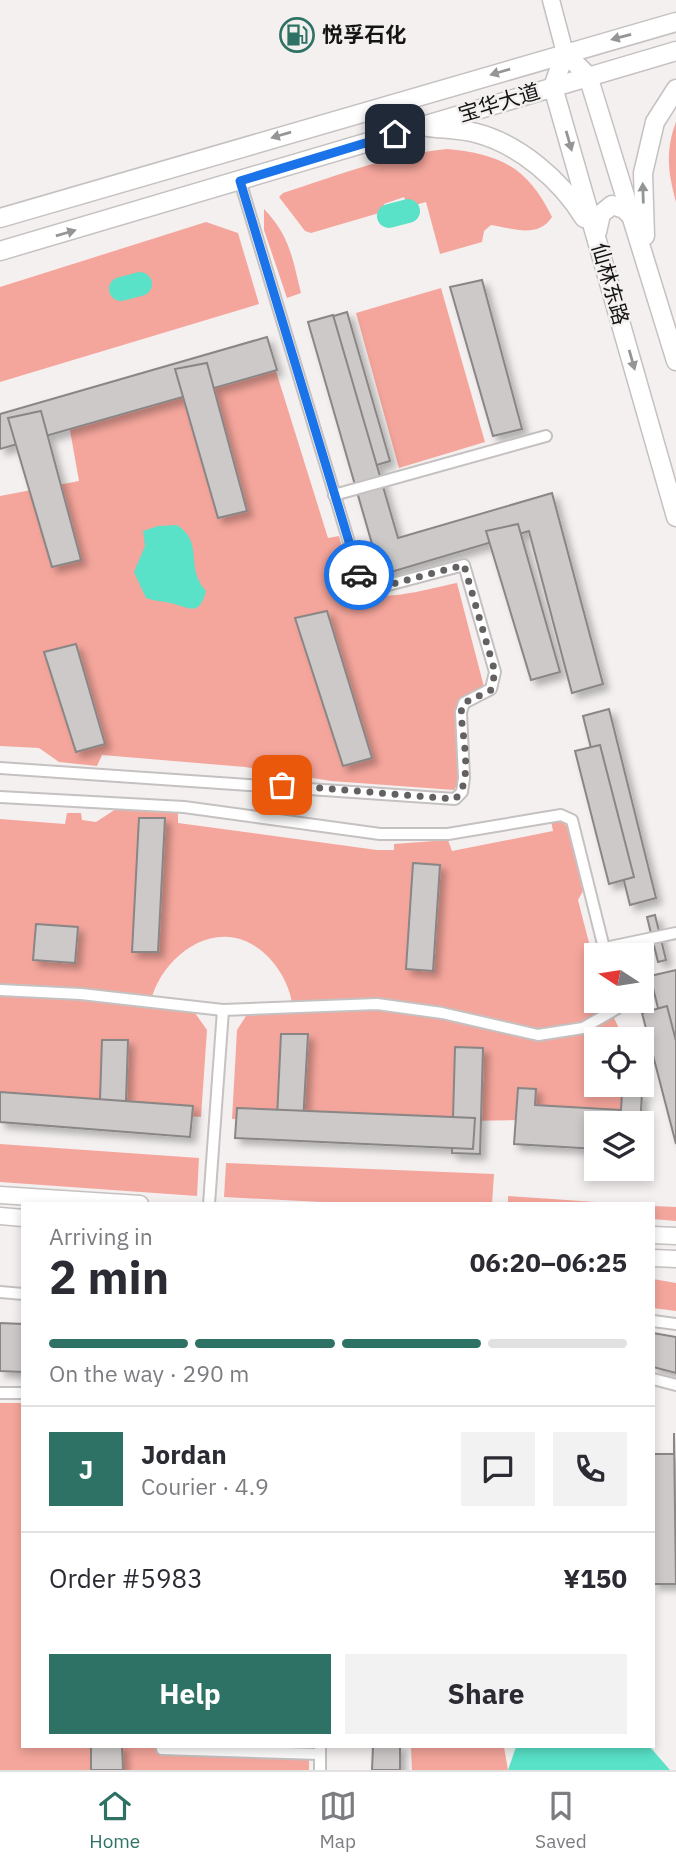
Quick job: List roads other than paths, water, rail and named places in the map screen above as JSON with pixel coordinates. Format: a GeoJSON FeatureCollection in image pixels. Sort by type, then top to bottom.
{"type":"FeatureCollection","features":[{"type":"Feature","properties":{"kind":"main road","name":"宝华大道"},"geometry":{"type":"LineString","coordinates":[[0,218],[676,22]]}},
{"type":"Feature","properties":{"kind":"main road","name":"宝华大道"},"geometry":{"type":"LineString","coordinates":[[0,251],[676,51]]}},
{"type":"Feature","properties":{"kind":"main road","name":"仙林东路"},"geometry":{"type":"LineString","coordinates":[[565,53],[588,76],[676,360]]}},
{"type":"Feature","properties":{"kind":"main road"},"geometry":{"type":"LineString","coordinates":[[553,87],[565,53]]}},
{"type":"Feature","properties":{"kind":"main road","name":"仙林东路"},"geometry":{"type":"LineString","coordinates":[[553,87],[676,517]]}},
{"type":"Feature","properties":{"kind":"main road"},"geometry":{"type":"LineString","coordinates":[[646,261],[643,173],[655,122],[676,89]]}},
{"type":"Feature","properties":{"kind":"main road"},"geometry":{"type":"LineString","coordinates":[[421,127],[477,133],[514,149],[574,201],[597,239]]}},
{"type":"Feature","properties":{"kind":"main road"},"geometry":{"type":"LineString","coordinates":[[597,239],[597,223],[605,208],[618,206],[633,218]]}},
{"type":"Feature","properties":{"kind":"street"},"geometry":{"type":"LineString","coordinates":[[551,0],[565,53]]}},
{"type":"Feature","properties":{"kind":"street"},"geometry":{"type":"LineString","coordinates":[[0,768],[455,799],[462,792],[464,778],[461,712],[464,703],[491,690],[495,672],[464,565],[377,588],[367,588],[361,582],[240,181]]}},
{"type":"Feature","properties":{"kind":"street"},"geometry":{"type":"LineString","coordinates":[[334,495],[546,436]]}},
{"type":"Feature","properties":{"kind":"street"},"geometry":{"type":"LineString","coordinates":[[0,797],[184,807],[380,834],[448,834],[561,815],[572,820],[603,943]]}},
{"type":"Feature","properties":{"kind":"street"},"geometry":{"type":"LineString","coordinates":[[639,943],[676,933]]}},
{"type":"Feature","properties":{"kind":"street"},"geometry":{"type":"LineString","coordinates":[[0,990],[81,994],[223,1010],[377,1004],[442,1013],[538,1035],[583,1028],[609,1013]]}},
{"type":"Feature","properties":{"kind":"street"},"geometry":{"type":"LineString","coordinates":[[209,1202],[223,1010]]}},
{"type":"Feature","properties":{"kind":"street"},"geometry":{"type":"LineString","coordinates":[[0,1195],[110,1202]]}},
{"type":"Feature","properties":{"kind":"street"},"geometry":{"type":"LineString","coordinates":[[0,1216],[21,1218]]}},
{"type":"Feature","properties":{"kind":"street"},"geometry":{"type":"LineString","coordinates":[[655,1235],[676,1236]]}},
{"type":"Feature","properties":{"kind":"street"},"geometry":{"type":"LineString","coordinates":[[655,1258],[676,1259]]}},
{"type":"Feature","properties":{"kind":"street"},"geometry":{"type":"LineString","coordinates":[[0,1293],[21,1294]]}},
{"type":"Feature","properties":{"kind":"street"},"geometry":{"type":"LineString","coordinates":[[655,1321],[676,1324]]}},
{"type":"Feature","properties":{"kind":"street"},"geometry":{"type":"LineString","coordinates":[[655,1380],[676,1385]]}},
{"type":"Feature","properties":{"kind":"street"},"geometry":{"type":"LineString","coordinates":[[0,1393],[21,1393]]}},
{"type":"Feature","properties":{"kind":"street"},"geometry":{"type":"LineString","coordinates":[[162,1749],[320,1750],[320,1770]]}},
{"type":"Feature","properties":{"kind":"waterway"},"geometry":{"type":"LineString","coordinates":[[389,216],[408,211]]}},
{"type":"Feature","properties":{"kind":"waterway"},"geometry":{"type":"LineString","coordinates":[[121,289],[140,284]]}},
{"type":"Feature","properties":{"kind":"place","name":"悦孚石化"},"geometry":{"type":"Point","coordinates":[297,35]}}]}
